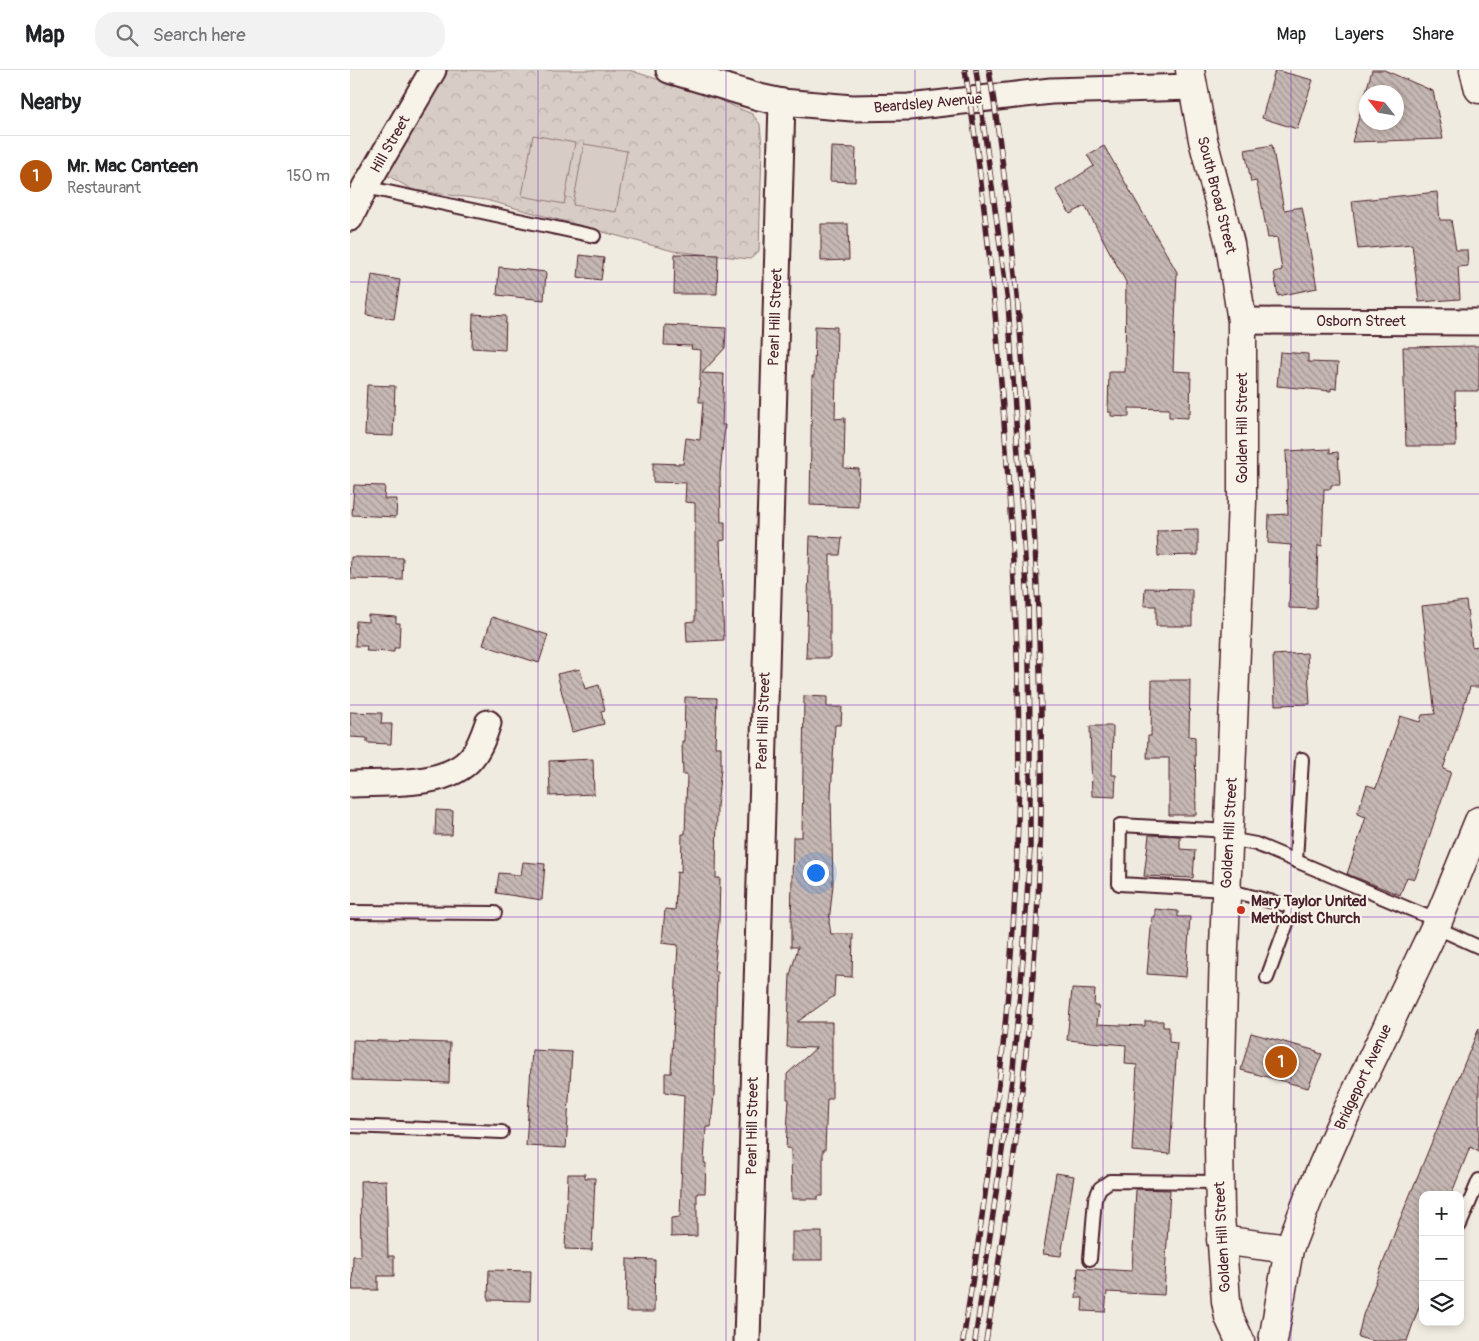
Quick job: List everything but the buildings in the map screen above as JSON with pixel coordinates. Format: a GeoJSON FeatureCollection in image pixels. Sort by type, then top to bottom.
{"type":"FeatureCollection","features":[{"type":"Feature","properties":{"kind":"main road","name":"South Broad Street"},"geometry":{"type":"LineString","coordinates":[[1191,79],[1230,244],[1242,321]]}},
{"type":"Feature","properties":{"kind":"main road","name":"Golden Hill Street"},"geometry":{"type":"LineString","coordinates":[[1240,1341],[1229,1317],[1226,1301],[1219,1182],[1222,1002],[1242,501],[1242,321]]}},
{"type":"Feature","properties":{"kind":"main road","name":"Bridgeport Avenue"},"geometry":{"type":"LineString","coordinates":[[1272,1341],[1289,1249],[1322,1164],[1436,924],[1479,821]]}},
{"type":"Feature","properties":{"kind":"main road"},"geometry":{"type":"LineString","coordinates":[[1221,1240],[1289,1249]]}},
{"type":"Feature","properties":{"kind":"street","name":"Hill Street"},"geometry":{"type":"LineString","coordinates":[[350,218],[365,186],[432,70]]}},
{"type":"Feature","properties":{"kind":"street","name":"Beardsley Avenue"},"geometry":{"type":"LineString","coordinates":[[669,70],[750,95],[782,102],[852,108],[909,107],[1051,91],[1191,79]]}},
{"type":"Feature","properties":{"kind":"street","name":"Pearl Hill Street"},"geometry":{"type":"LineString","coordinates":[[747,1341],[782,102]]}},
{"type":"Feature","properties":{"kind":"street","name":"Osborn Street"},"geometry":{"type":"LineString","coordinates":[[1242,321],[1479,322]]}},
{"type":"Feature","properties":{"kind":"street"},"geometry":{"type":"LineString","coordinates":[[350,784],[433,779],[452,772],[471,759],[482,742],[488,722]]}},
{"type":"Feature","properties":{"kind":"lane"},"geometry":{"type":"LineString","coordinates":[[365,186],[594,236]]}},
{"type":"Feature","properties":{"kind":"lane"},"geometry":{"type":"LineString","coordinates":[[1296,861],[1302,759]]}},
{"type":"Feature","properties":{"kind":"lane"},"geometry":{"type":"LineString","coordinates":[[1266,978],[1292,907],[1227,890],[1119,884],[1120,825],[1230,835],[1256,844],[1345,882],[1436,924],[1479,947]]}},
{"type":"Feature","properties":{"kind":"lane"},"geometry":{"type":"LineString","coordinates":[[350,912],[495,913]]}},
{"type":"Feature","properties":{"kind":"lane"},"geometry":{"type":"LineString","coordinates":[[350,1126],[502,1132]]}},
{"type":"Feature","properties":{"kind":"lane"},"geometry":{"type":"LineString","coordinates":[[1464,1215],[1479,1180]]}},
{"type":"Feature","properties":{"kind":"lane"},"geometry":{"type":"LineString","coordinates":[[1090,1259],[1096,1199],[1100,1188],[1110,1181],[1219,1182]]}},
{"type":"Feature","properties":{"kind":"green space"},"geometry":{"type":"Polygon","coordinates":[[[448,70],[629,70],[715,98],[752,114],[760,124],[762,147],[759,251],[750,259],[673,251],[486,200],[413,190],[385,174],[448,70]]]}},
{"type":"Feature","properties":{"kind":"green space"},"geometry":{"type":"Polygon","coordinates":[[[533,135],[575,143],[564,204],[522,196],[533,135]]]}},
{"type":"Feature","properties":{"kind":"green space"},"geometry":{"type":"Polygon","coordinates":[[[584,144],[627,151],[616,212],[573,205],[584,144]]]}},
{"type":"Feature","properties":{"kind":"railway"},"geometry":{"type":"LineString","coordinates":[[963,1341],[998,1097],[1010,974],[1017,850],[1019,757],[1013,571],[1001,376],[986,223],[965,70]]}},
{"type":"Feature","properties":{"kind":"railway"},"geometry":{"type":"LineString","coordinates":[[975,1341],[1012,1080],[1023,959],[1030,849],[1028,603],[1008,303],[976,70]]}},
{"type":"Feature","properties":{"kind":"railway"},"geometry":{"type":"LineString","coordinates":[[986,1341],[1014,1158],[1028,1035],[1037,912],[1041,804],[1040,664],[1024,376],[1010,223],[989,70]]}},
{"type":"Feature","properties":{"kind":"place","name":"Mary Taylor United Methodist Church"},"geometry":{"type":"Point","coordinates":[1241,910]}},
{"type":"Feature","properties":{"kind":"place","name":"Mr. Mac Canteen"},"geometry":{"type":"Point","coordinates":[1281,1062]}}]}
